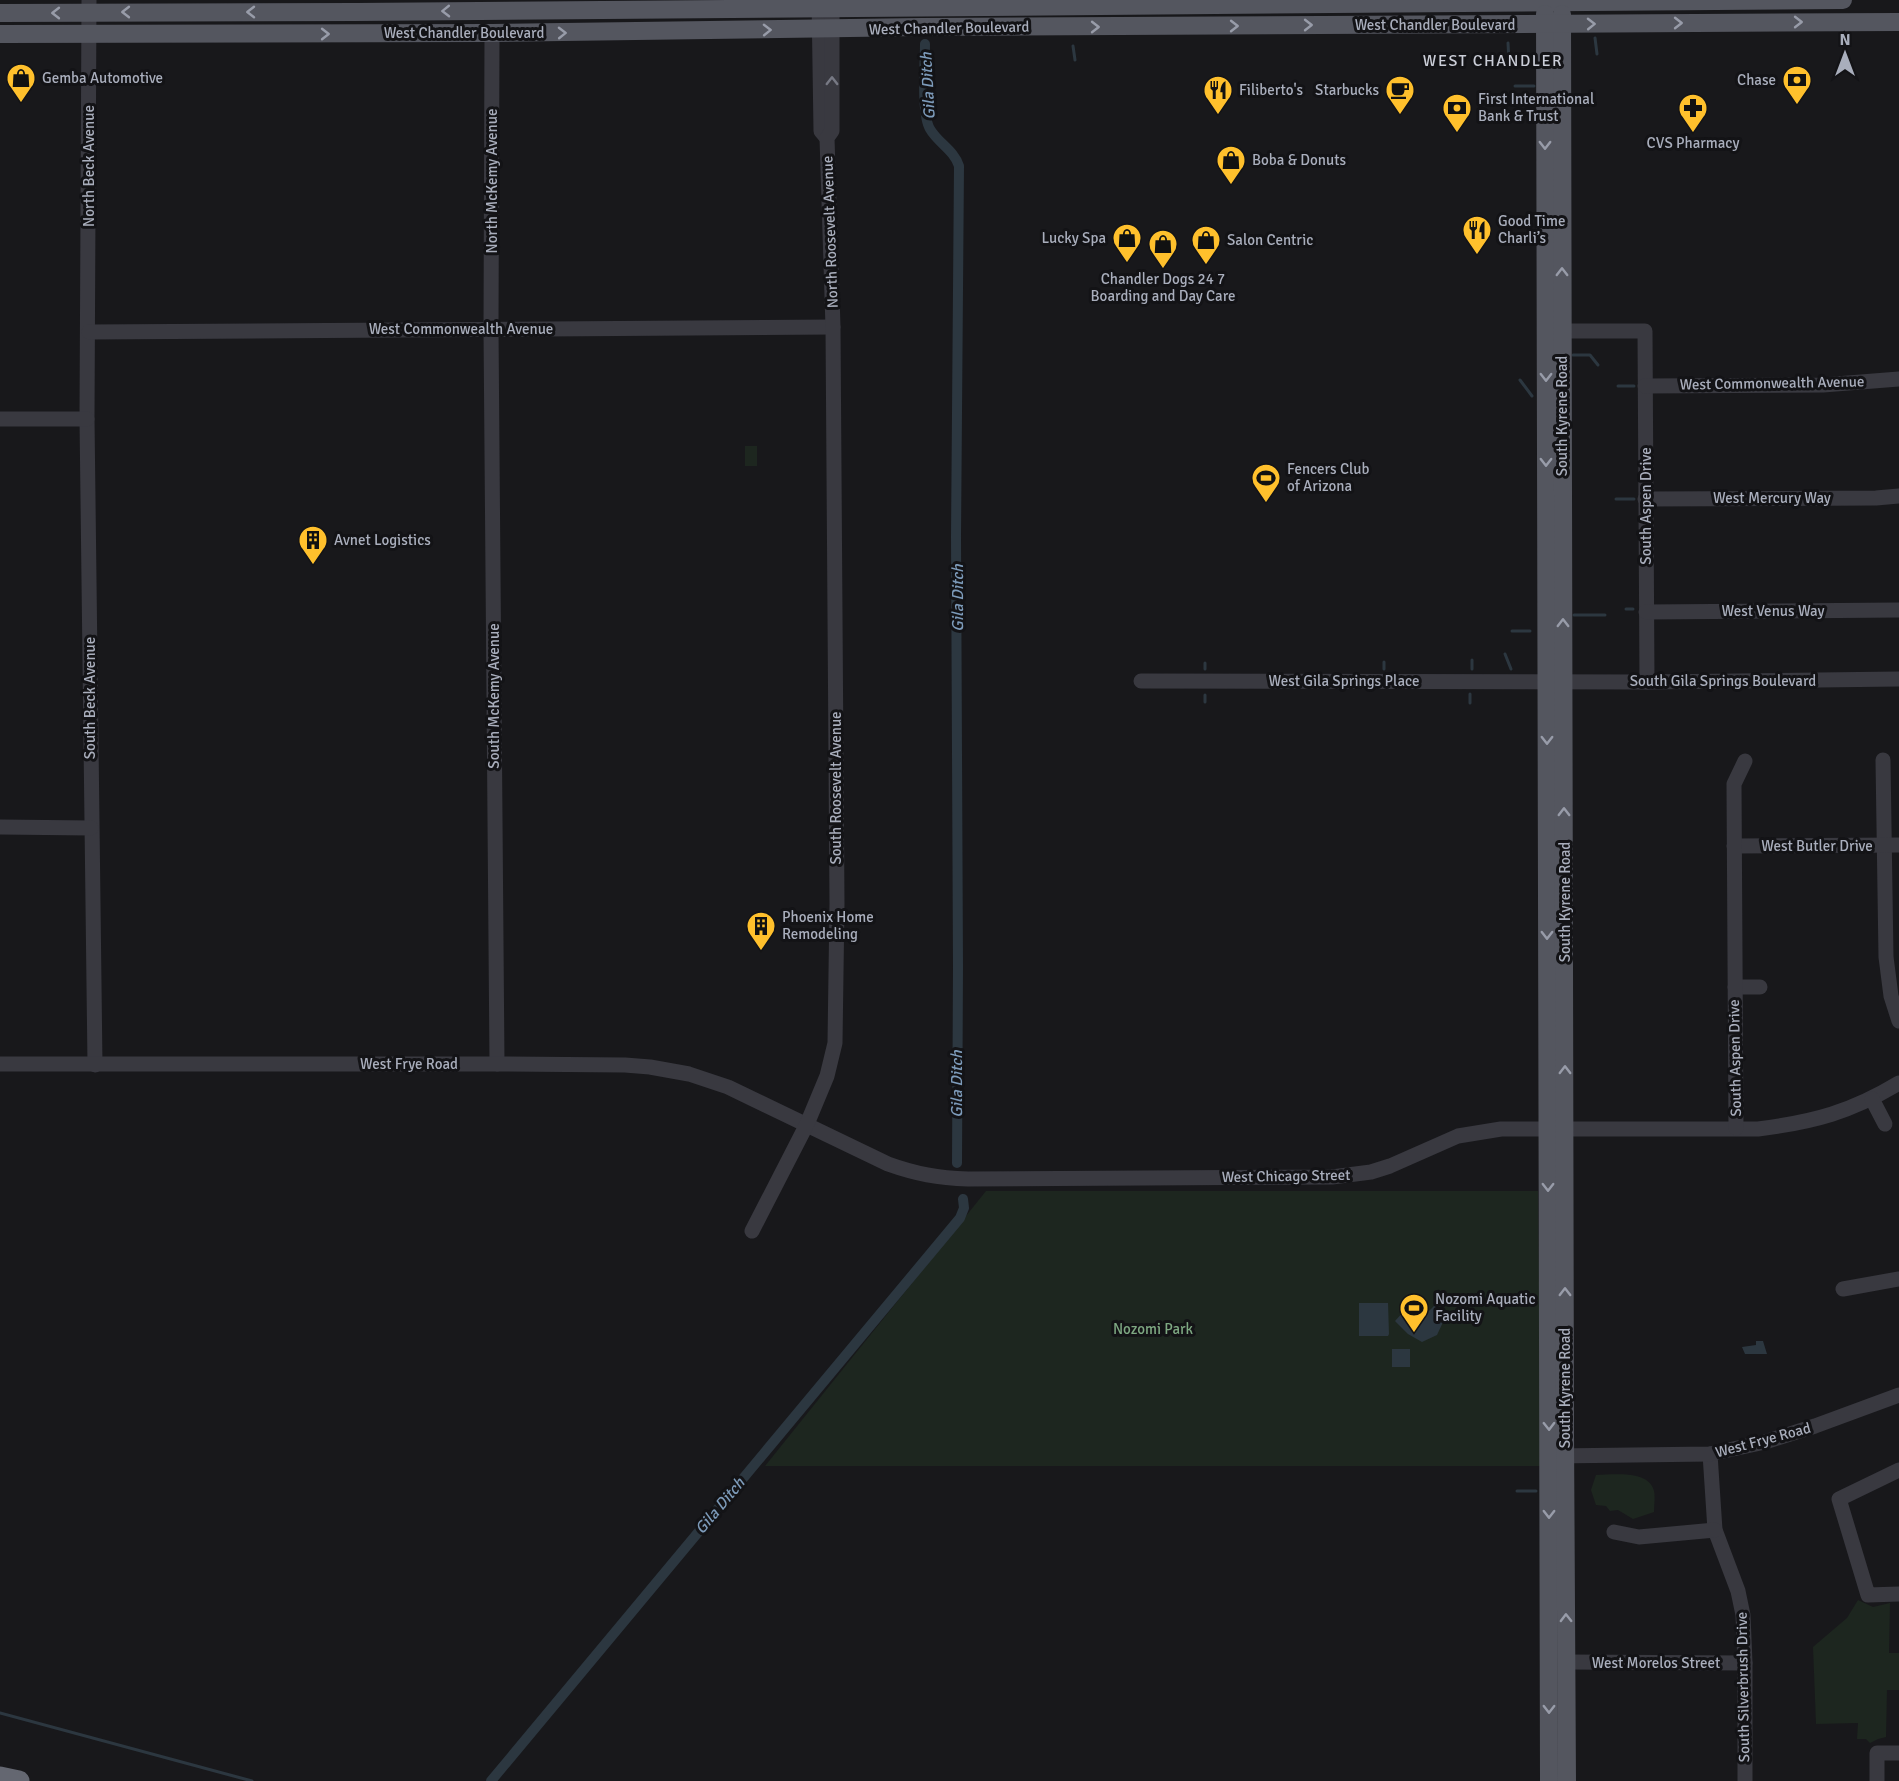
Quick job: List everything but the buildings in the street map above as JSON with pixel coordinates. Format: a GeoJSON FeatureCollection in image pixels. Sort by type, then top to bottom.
{"type":"FeatureCollection","features":[{"type":"Feature","properties":{"kind":"highway"},"geometry":{"type":"LineString","coordinates":[[0,1777],[19,1781]]}},
{"type":"Feature","properties":{"kind":"main road","name":"West Chandler Boulevard"},"geometry":{"type":"LineString","coordinates":[[0,13],[89,6],[356,12],[491,5],[825,4],[930,7],[1843,0]]}},
{"type":"Feature","properties":{"kind":"main road"},"geometry":{"type":"LineString","coordinates":[[1851,22],[1852,0]]}},
{"type":"Feature","properties":{"kind":"main road"},"geometry":{"type":"LineString","coordinates":[[1553,24],[1554,1]]}},
{"type":"Feature","properties":{"kind":"main road","name":"West Chandler Boulevard"},"geometry":{"type":"LineString","coordinates":[[0,34],[492,33],[930,27],[1899,22]]}},
{"type":"Feature","properties":{"kind":"main road","name":"South Kyrene Road"},"geometry":{"type":"LineString","coordinates":[[1549,1781],[1557,1456],[1554,331],[1562,185],[1553,24]]}},
{"type":"Feature","properties":{"kind":"main road","name":"South Kyrene Road"},"geometry":{"type":"LineString","coordinates":[[1553,24],[1546,217],[1554,331]]}},
{"type":"Feature","properties":{"kind":"main road"},"geometry":{"type":"LineString","coordinates":[[1546,217],[1555,206],[1562,185]]}},
{"type":"Feature","properties":{"kind":"main road","name":"South Kyrene Road"},"geometry":{"type":"LineString","coordinates":[[1557,1456],[1567,1662],[1567,1781]]}},
{"type":"Feature","properties":{"kind":"street","name":"North Roosevelt Avenue"},"geometry":{"type":"LineString","coordinates":[[825,4],[826,30],[821,131],[827,138],[833,327]]}},
{"type":"Feature","properties":{"kind":"street","name":"North Beck Avenue"},"geometry":{"type":"LineString","coordinates":[[89,6],[89,332]]}},
{"type":"Feature","properties":{"kind":"street","name":"North McKemy Avenue"},"geometry":{"type":"LineString","coordinates":[[491,329],[492,33]]}},
{"type":"Feature","properties":{"kind":"street","name":"West Commonwealth Avenue"},"geometry":{"type":"LineString","coordinates":[[89,332],[833,327]]}},
{"type":"Feature","properties":{"kind":"street","name":"South Roosevelt Avenue"},"geometry":{"type":"LineString","coordinates":[[752,1232],[807,1124],[827,1076],[834,1043],[837,903],[833,327]]}},
{"type":"Feature","properties":{"kind":"street","name":"South McKemy Avenue"},"geometry":{"type":"LineString","coordinates":[[491,329],[496,1064]]}},
{"type":"Feature","properties":{"kind":"street","name":"South Aspen Drive"},"geometry":{"type":"LineString","coordinates":[[1554,331],[1645,331],[1647,682]]}},
{"type":"Feature","properties":{"kind":"street","name":"South Beck Avenue"},"geometry":{"type":"LineString","coordinates":[[89,332],[87,419],[95,1065]]}},
{"type":"Feature","properties":{"kind":"street","name":"West Commonwealth Avenue"},"geometry":{"type":"LineString","coordinates":[[1645,386],[1824,385],[1899,379]]}},
{"type":"Feature","properties":{"kind":"street"},"geometry":{"type":"LineString","coordinates":[[0,419],[87,419]]}},
{"type":"Feature","properties":{"kind":"street","name":"West Mercury Way"},"geometry":{"type":"LineString","coordinates":[[1645,499],[1899,496]]}},
{"type":"Feature","properties":{"kind":"street","name":"West Venus Way"},"geometry":{"type":"LineString","coordinates":[[1646,612],[1899,610]]}},
{"type":"Feature","properties":{"kind":"street","name":"South Gila Springs Boulevard"},"geometry":{"type":"LineString","coordinates":[[1555,682],[1899,680]]}},
{"type":"Feature","properties":{"kind":"street","name":"West Gila Springs Place"},"geometry":{"type":"LineString","coordinates":[[1141,681],[1555,682]]}},
{"type":"Feature","properties":{"kind":"street"},"geometry":{"type":"LineString","coordinates":[[1883,760],[1892,845],[1888,980],[1899,1021]]}},
{"type":"Feature","properties":{"kind":"street","name":"South Aspen Drive"},"geometry":{"type":"LineString","coordinates":[[1736,1128],[1734,784],[1745,761]]}},
{"type":"Feature","properties":{"kind":"street"},"geometry":{"type":"LineString","coordinates":[[0,827],[91,828]]}},
{"type":"Feature","properties":{"kind":"street","name":"West Butler Drive"},"geometry":{"type":"LineString","coordinates":[[1734,846],[1892,845]]}},
{"type":"Feature","properties":{"kind":"street","name":"South Aspen Drive"},"geometry":{"type":"LineString","coordinates":[[1734,987],[1760,987]]}},
{"type":"Feature","properties":{"kind":"street","name":"West Frye Road"},"geometry":{"type":"LineString","coordinates":[[0,1064],[625,1065],[689,1074],[728,1087],[807,1124]]}},
{"type":"Feature","properties":{"kind":"street","name":"West Chicago Street"},"geometry":{"type":"LineString","coordinates":[[807,1124],[888,1164],[939,1178],[1332,1178],[1371,1172],[1390,1166],[1445,1141],[1471,1133],[1501,1129],[1758,1129],[1798,1124],[1838,1113],[1872,1099],[1899,1083]]}},
{"type":"Feature","properties":{"kind":"street"},"geometry":{"type":"LineString","coordinates":[[1872,1099],[1885,1124]]}},
{"type":"Feature","properties":{"kind":"street"},"geometry":{"type":"LineString","coordinates":[[1843,1289],[1899,1279]]}},
{"type":"Feature","properties":{"kind":"street","name":"West Frye Road"},"geometry":{"type":"LineString","coordinates":[[1557,1456],[1710,1454],[1765,1442],[1899,1395]]}},
{"type":"Feature","properties":{"kind":"street","name":"South Silverbrush Drive"},"geometry":{"type":"LineString","coordinates":[[1710,1454],[1715,1530],[1738,1591],[1743,1616],[1745,1781]]}},
{"type":"Feature","properties":{"kind":"street"},"geometry":{"type":"LineString","coordinates":[[1899,1470],[1839,1499],[1868,1595],[1899,1594]]}},
{"type":"Feature","properties":{"kind":"street"},"geometry":{"type":"LineString","coordinates":[[1614,1532],[1639,1537],[1715,1530]]}},
{"type":"Feature","properties":{"kind":"street","name":"West Morelos Street"},"geometry":{"type":"LineString","coordinates":[[1567,1662],[1745,1663]]}},
{"type":"Feature","properties":{"kind":"street"},"geometry":{"type":"LineString","coordinates":[[1877,1781],[1877,1753],[1899,1753]]}},
{"type":"Feature","properties":{"kind":"green space"},"geometry":{"type":"Polygon","coordinates":[[[745,446],[757,446],[757,466],[745,466],[745,446]]]}},
{"type":"Feature","properties":{"kind":"green space","name":"Nozomi Park"},"geometry":{"type":"Polygon","coordinates":[[[986,1191],[1538,1191],[1541,1466],[765,1466],[986,1191]]]}},
{"type":"Feature","properties":{"kind":"green space"},"geometry":{"type":"Polygon","coordinates":[[[1619,1474],[1643,1478],[1654,1490],[1654,1512],[1633,1519],[1618,1510],[1610,1511],[1606,1506],[1596,1505],[1591,1490],[1596,1475],[1619,1474]]]}},
{"type":"Feature","properties":{"kind":"green space"},"geometry":{"type":"Polygon","coordinates":[[[1858,1600],[1873,1607],[1890,1603],[1889,1653],[1899,1653],[1899,1690],[1887,1690],[1886,1737],[1870,1743],[1866,1739],[1857,1739],[1858,1723],[1816,1724],[1813,1647],[1847,1618],[1858,1600]]]}},
{"type":"Feature","properties":{"kind":"shaded area"},"geometry":{"type":"Polygon","coordinates":[[[1359,1303],[1388,1303],[1388,1336],[1359,1336],[1359,1303]]]}},
{"type":"Feature","properties":{"kind":"shaded area"},"geometry":{"type":"Polygon","coordinates":[[[1437,1303],[1444,1320],[1437,1335],[1422,1342],[1408,1334],[1395,1321],[1406,1309],[1419,1322],[1422,1318],[1415,1311],[1420,1306],[1425,1311],[1427,1309],[1429,1311],[1437,1303]]]}},
{"type":"Feature","properties":{"kind":"shaded area"},"geometry":{"type":"Polygon","coordinates":[[[1756,1341],[1763,1341],[1767,1354],[1745,1354],[1742,1347],[1756,1345],[1756,1341]]]}},
{"type":"Feature","properties":{"kind":"shaded area"},"geometry":{"type":"Polygon","coordinates":[[[1392,1349],[1410,1349],[1410,1367],[1392,1367],[1392,1349]]]}},
{"type":"Feature","properties":{"kind":"waterway"},"geometry":{"type":"LineString","coordinates":[[1595,38],[1597,54]]}},
{"type":"Feature","properties":{"kind":"waterway"},"geometry":{"type":"LineString","coordinates":[[1508,43],[1509,62]]}},
{"type":"Feature","properties":{"kind":"waterway","name":"Gila Ditch"},"geometry":{"type":"LineString","coordinates":[[925,44],[924,101],[927,122],[933,134],[953,155],[959,166],[956,537],[957,1163]]}},
{"type":"Feature","properties":{"kind":"waterway"},"geometry":{"type":"LineString","coordinates":[[1073,46],[1075,60]]}},
{"type":"Feature","properties":{"kind":"waterway"},"geometry":{"type":"LineString","coordinates":[[1515,86],[1534,86]]}},
{"type":"Feature","properties":{"kind":"waterway"},"geometry":{"type":"LineString","coordinates":[[1573,355],[1590,355],[1598,365]]}},
{"type":"Feature","properties":{"kind":"waterway"},"geometry":{"type":"LineString","coordinates":[[1520,380],[1532,396]]}},
{"type":"Feature","properties":{"kind":"waterway"},"geometry":{"type":"LineString","coordinates":[[1618,386],[1634,386]]}},
{"type":"Feature","properties":{"kind":"waterway"},"geometry":{"type":"LineString","coordinates":[[1616,499],[1634,499]]}},
{"type":"Feature","properties":{"kind":"waterway"},"geometry":{"type":"LineString","coordinates":[[1626,609],[1633,609]]}},
{"type":"Feature","properties":{"kind":"waterway"},"geometry":{"type":"LineString","coordinates":[[1574,615],[1605,615]]}},
{"type":"Feature","properties":{"kind":"waterway"},"geometry":{"type":"LineString","coordinates":[[1512,631],[1530,631]]}},
{"type":"Feature","properties":{"kind":"waterway"},"geometry":{"type":"LineString","coordinates":[[1505,654],[1511,669]]}},
{"type":"Feature","properties":{"kind":"waterway"},"geometry":{"type":"LineString","coordinates":[[1472,660],[1472,669]]}},
{"type":"Feature","properties":{"kind":"waterway"},"geometry":{"type":"LineString","coordinates":[[1384,662],[1384,669]]}},
{"type":"Feature","properties":{"kind":"waterway"},"geometry":{"type":"LineString","coordinates":[[1205,663],[1205,669]]}},
{"type":"Feature","properties":{"kind":"waterway"},"geometry":{"type":"LineString","coordinates":[[1470,694],[1470,703]]}},
{"type":"Feature","properties":{"kind":"waterway"},"geometry":{"type":"LineString","coordinates":[[1205,695],[1205,702]]}},
{"type":"Feature","properties":{"kind":"waterway","name":"Gila Ditch"},"geometry":{"type":"LineString","coordinates":[[491,1781],[960,1218],[964,1208],[963,1199]]}},
{"type":"Feature","properties":{"kind":"waterway"},"geometry":{"type":"LineString","coordinates":[[1517,1491],[1536,1491]]}},
{"type":"Feature","properties":{"kind":"waterway"},"geometry":{"type":"LineString","coordinates":[[0,1713],[252,1781]]}},
{"type":"Feature","properties":{"kind":"place","name":"Gemba Automotive"},"geometry":{"type":"Point","coordinates":[21,104]}},
{"type":"Feature","properties":{"kind":"place","name":"Chase"},"geometry":{"type":"Point","coordinates":[1797,106]}},
{"type":"Feature","properties":{"kind":"place","name":"Filiberto's"},"geometry":{"type":"Point","coordinates":[1218,116]}},
{"type":"Feature","properties":{"kind":"place","name":"Starbucks"},"geometry":{"type":"Point","coordinates":[1400,116]}},
{"type":"Feature","properties":{"kind":"place","name":"First International Bank & Trust"},"geometry":{"type":"Point","coordinates":[1457,134]}},
{"type":"Feature","properties":{"kind":"place","name":"CVS Pharmacy"},"geometry":{"type":"Point","coordinates":[1693,134]}},
{"type":"Feature","properties":{"kind":"place","name":"Boba & Donuts"},"geometry":{"type":"Point","coordinates":[1231,186]}},
{"type":"Feature","properties":{"kind":"place","name":"Good Time Charli’s"},"geometry":{"type":"Point","coordinates":[1477,256]}},
{"type":"Feature","properties":{"kind":"place","name":"Lucky Spa"},"geometry":{"type":"Point","coordinates":[1127,264]}},
{"type":"Feature","properties":{"kind":"place","name":"Salon Centric"},"geometry":{"type":"Point","coordinates":[1206,266]}},
{"type":"Feature","properties":{"kind":"place","name":"Chandler Dogs 24 7 Boarding and Day Care"},"geometry":{"type":"Point","coordinates":[1163,270]}},
{"type":"Feature","properties":{"kind":"place","name":"Fencers Club of Arizona"},"geometry":{"type":"Point","coordinates":[1266,504]}},
{"type":"Feature","properties":{"kind":"place","name":"Avnet Logistics"},"geometry":{"type":"Point","coordinates":[313,566]}},
{"type":"Feature","properties":{"kind":"place","name":"Phoenix Home Remodeling"},"geometry":{"type":"Point","coordinates":[761,952]}},
{"type":"Feature","properties":{"kind":"place","name":"Nozomi Aquatic Facility"},"geometry":{"type":"Point","coordinates":[1414,1334]}},
{"type":"Feature","properties":{"kind":"district","name":"WEST CHANDLER"},"geometry":{"type":"Point","coordinates":[1493,61]}}]}
